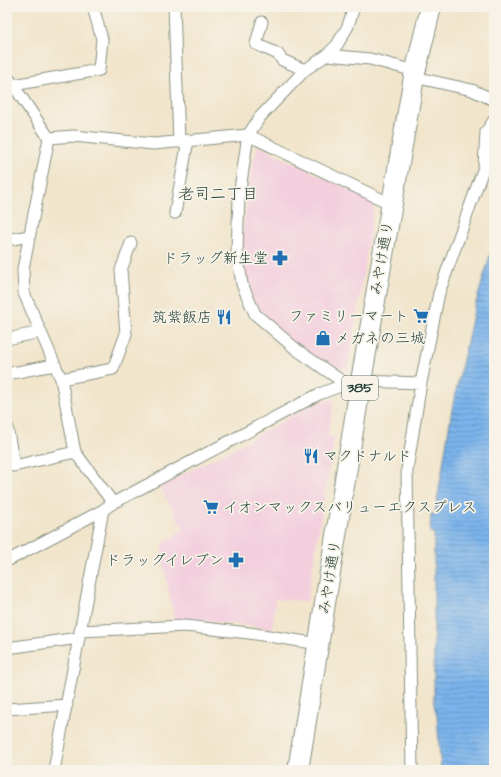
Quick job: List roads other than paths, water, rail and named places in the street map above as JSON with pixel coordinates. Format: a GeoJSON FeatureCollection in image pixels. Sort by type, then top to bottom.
{"type":"FeatureCollection","features":[{"type":"Feature","properties":{"kind":"highway","name":"みやけ通り"},"geometry":{"type":"LineString","coordinates":[[298,770],[319,644],[353,382],[392,204],[415,74],[431,7]]}},
{"type":"Feature","properties":{"kind":"street"},"geometry":{"type":"LineString","coordinates":[[93,7],[102,39],[99,70],[10,80],[49,138],[23,269],[22,281],[24,293],[61,379],[75,452],[113,503]]}},
{"type":"Feature","properties":{"kind":"street"},"geometry":{"type":"LineString","coordinates":[[174,7],[184,141],[175,213]]}},
{"type":"Feature","properties":{"kind":"street"},"geometry":{"type":"LineString","coordinates":[[353,382],[297,350],[255,314],[242,284],[237,252],[239,196],[248,135],[260,117],[305,70],[327,56],[337,45],[348,26],[354,7]]}},
{"type":"Feature","properties":{"kind":"street"},"geometry":{"type":"LineString","coordinates":[[262,22],[256,44],[278,54],[282,60],[305,70]]}},
{"type":"Feature","properties":{"kind":"street"},"geometry":{"type":"LineString","coordinates":[[327,56],[370,59],[415,74],[472,90],[494,100]]}},
{"type":"Feature","properties":{"kind":"street"},"geometry":{"type":"LineString","coordinates":[[412,770],[407,470],[439,293],[489,166],[486,132],[494,120]]}},
{"type":"Feature","properties":{"kind":"street"},"geometry":{"type":"LineString","coordinates":[[49,138],[73,136],[154,144],[248,135],[392,204]]}},
{"type":"Feature","properties":{"kind":"street"},"geometry":{"type":"LineString","coordinates":[[7,240],[29,236]]}},
{"type":"Feature","properties":{"kind":"street"},"geometry":{"type":"LineString","coordinates":[[61,379],[113,369],[126,334],[121,270],[131,243]]}},
{"type":"Feature","properties":{"kind":"street"},"geometry":{"type":"LineString","coordinates":[[7,339],[41,332]]}},
{"type":"Feature","properties":{"kind":"street"},"geometry":{"type":"LineString","coordinates":[[7,374],[54,365]]}},
{"type":"Feature","properties":{"kind":"street"},"geometry":{"type":"LineString","coordinates":[[7,561],[319,394],[353,382],[422,383]]}},
{"type":"Feature","properties":{"kind":"street"},"geometry":{"type":"LineString","coordinates":[[7,426],[14,466],[75,452]]}},
{"type":"Feature","properties":{"kind":"street"},"geometry":{"type":"LineString","coordinates":[[54,770],[103,510]]}},
{"type":"Feature","properties":{"kind":"street"},"geometry":{"type":"LineString","coordinates":[[7,648],[80,635],[185,626],[249,632],[319,644]]}},
{"type":"Feature","properties":{"kind":"street"},"geometry":{"type":"LineString","coordinates":[[7,709],[67,705]]}},
{"type":"Feature","properties":{"kind":"water"},"geometry":{"type":"Polygon","coordinates":[[[494,127],[494,159],[487,150],[488,137],[494,127]]]}},
{"type":"Feature","properties":{"kind":"water"},"geometry":{"type":"Polygon","coordinates":[[[494,242],[494,770],[441,770],[437,716],[434,705],[434,533],[430,532],[431,514],[435,514],[452,409],[475,306],[494,242]]]}},
{"type":"Feature","properties":{"kind":"place","name":"ドラッグ新生堂"},"geometry":{"type":"Point","coordinates":[280,258]}},
{"type":"Feature","properties":{"kind":"place","name":"ファミリーマート"},"geometry":{"type":"Point","coordinates":[421,316]}},
{"type":"Feature","properties":{"kind":"place","name":"筑紫飯店"},"geometry":{"type":"Point","coordinates":[224,317]}},
{"type":"Feature","properties":{"kind":"place","name":"メガネの三城"},"geometry":{"type":"Point","coordinates":[323,338]}},
{"type":"Feature","properties":{"kind":"place","name":"マクドナルド"},"geometry":{"type":"Point","coordinates":[311,456]}},
{"type":"Feature","properties":{"kind":"place","name":"イオンマックスバリューエクスプレス"},"geometry":{"type":"Point","coordinates":[211,507]}},
{"type":"Feature","properties":{"kind":"place","name":"ドラッグイレブン"},"geometry":{"type":"Point","coordinates":[236,560]}},
{"type":"Feature","properties":{"kind":"district","name":"老司二丁目"},"geometry":{"type":"Point","coordinates":[218,194]}}]}
